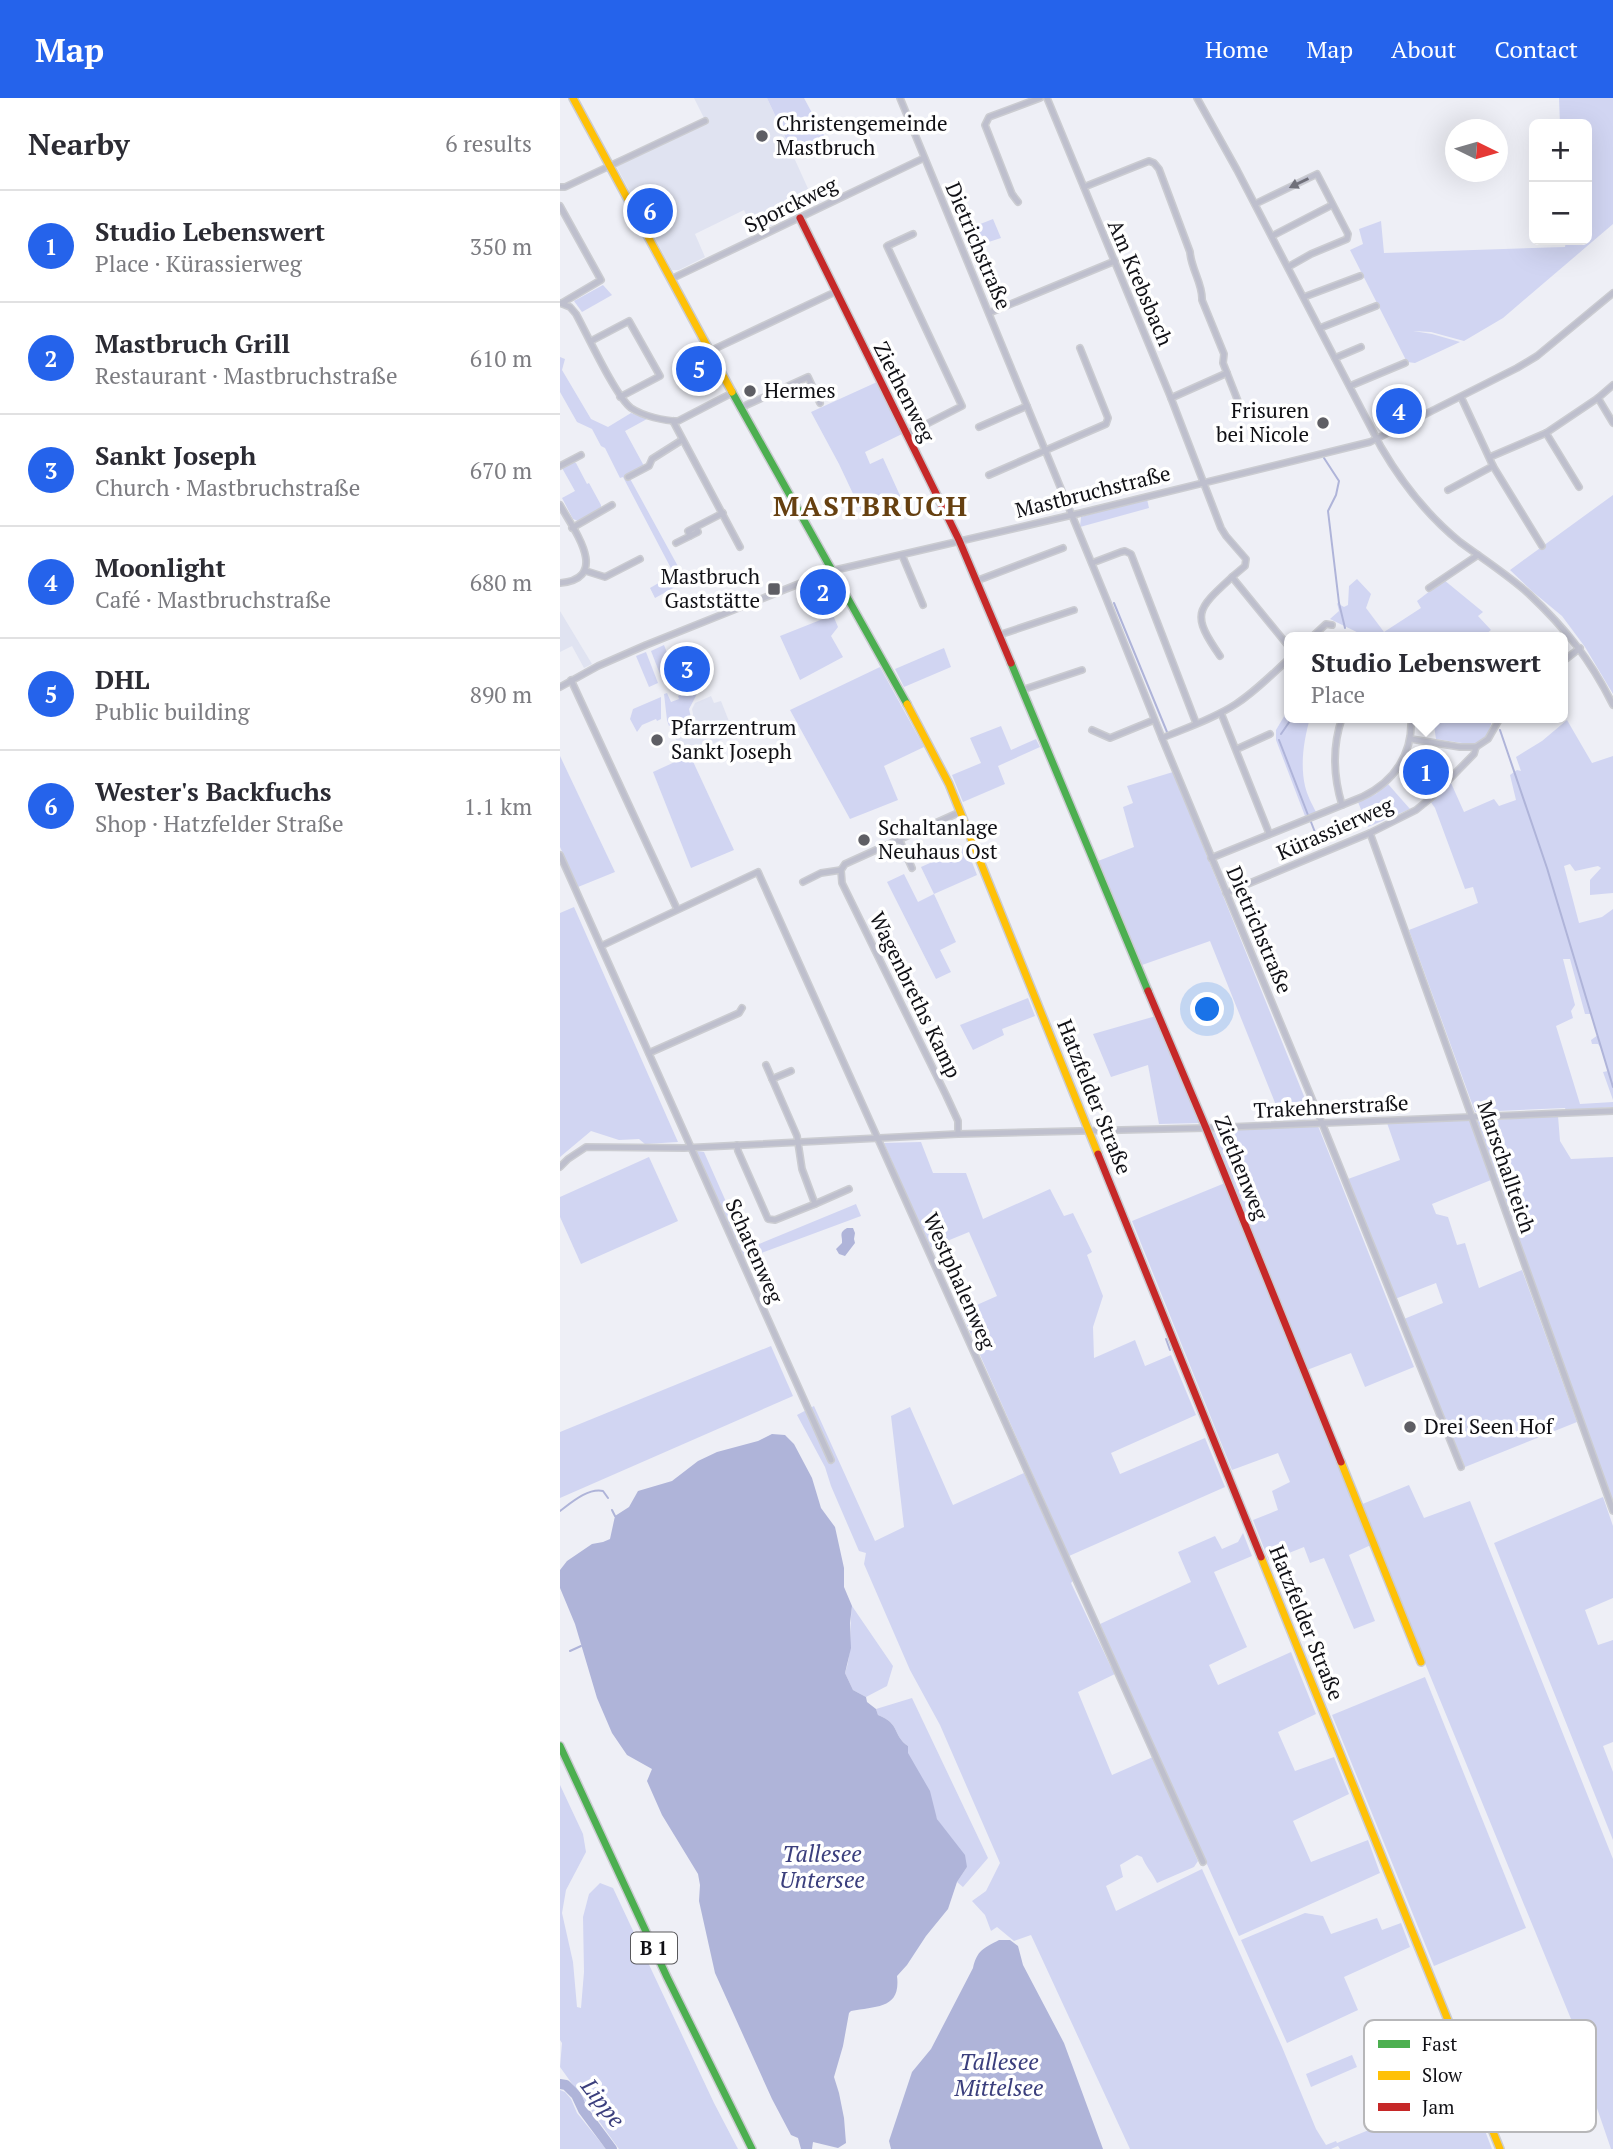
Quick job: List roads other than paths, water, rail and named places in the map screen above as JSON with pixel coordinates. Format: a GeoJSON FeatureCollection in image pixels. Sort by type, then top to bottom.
{"type":"FeatureCollection","features":[{"type":"Feature","properties":{"kind":"main road","name":"Hatzfelder Straße"},"geometry":{"type":"LineString","coordinates":[[573,98],[740,408],[949,784],[1448,2020]]}},
{"type":"Feature","properties":{"kind":"main road","name":"Ziethenweg"},"geometry":{"type":"LineString","coordinates":[[800,218],[959,540],[1206,1128],[1421,1662]]}},
{"type":"Feature","properties":{"kind":"main road","name":"B 1"},"geometry":{"type":"LineString","coordinates":[[560,1746],[667,1977],[752,2149]]}},
{"type":"Feature","properties":{"kind":"main road","name":"Hatzfelder Straße"},"geometry":{"type":"LineString","coordinates":[[1493,2132],[1500,2149]]}},
{"type":"Feature","properties":{"kind":"street","name":"Dietrichstraße"},"geometry":{"type":"LineString","coordinates":[[900,98],[1461,1467]]}},
{"type":"Feature","properties":{"kind":"street"},"geometry":{"type":"LineString","coordinates":[[1018,202],[985,125],[989,117],[1040,98]]}},
{"type":"Feature","properties":{"kind":"street","name":"Am Krebsbach"},"geometry":{"type":"LineString","coordinates":[[1047,98],[1226,536],[1246,559],[1245,566],[1232,577]]}},
{"type":"Feature","properties":{"kind":"street"},"geometry":{"type":"LineString","coordinates":[[1196,98],[1255,204],[1390,463],[1434,518],[1528,593],[1565,632]]}},
{"type":"Feature","properties":{"kind":"street"},"geometry":{"type":"LineString","coordinates":[[560,187],[705,121]]}},
{"type":"Feature","properties":{"kind":"street","name":"Sporckweg"},"geometry":{"type":"LineString","coordinates":[[671,279],[924,158]]}},
{"type":"Feature","properties":{"kind":"street"},"geometry":{"type":"LineString","coordinates":[[1084,187],[1149,161],[1159,169],[1190,252],[1191,264],[1203,293],[1202,300],[1224,354],[1223,363],[1243,414]]}},
{"type":"Feature","properties":{"kind":"street"},"geometry":{"type":"LineString","coordinates":[[1255,204],[1317,174],[1348,233],[1347,239],[1288,267]]}},
{"type":"Feature","properties":{"kind":"street"},"geometry":{"type":"LineString","coordinates":[[1272,236],[1332,205]]}},
{"type":"Feature","properties":{"kind":"street"},"geometry":{"type":"LineString","coordinates":[[560,206],[563,219],[601,280],[561,303]]}},
{"type":"Feature","properties":{"kind":"street"},"geometry":{"type":"LineString","coordinates":[[907,434],[962,406],[884,247],[913,234]]}},
{"type":"Feature","properties":{"kind":"street"},"geometry":{"type":"LineString","coordinates":[[989,313],[1115,261]]}},
{"type":"Feature","properties":{"kind":"street"},"geometry":{"type":"LineString","coordinates":[[1304,297],[1360,276]]}},
{"type":"Feature","properties":{"kind":"street"},"geometry":{"type":"LineString","coordinates":[[710,351],[835,292]]}},
{"type":"Feature","properties":{"kind":"street","name":"Mastbruchstraße"},"geometry":{"type":"LineString","coordinates":[[560,687],[646,645],[831,571],[1377,439],[1537,356],[1613,293]]}},
{"type":"Feature","properties":{"kind":"street"},"geometry":{"type":"LineString","coordinates":[[561,303],[576,314],[621,397],[633,409],[673,421],[683,420],[732,393]]}},
{"type":"Feature","properties":{"kind":"street"},"geometry":{"type":"LineString","coordinates":[[1320,328],[1376,306]]}},
{"type":"Feature","properties":{"kind":"street"},"geometry":{"type":"LineString","coordinates":[[591,341],[629,321],[660,376],[621,397]]}},
{"type":"Feature","properties":{"kind":"street"},"geometry":{"type":"LineString","coordinates":[[1335,358],[1361,346]]}},
{"type":"Feature","properties":{"kind":"street"},"geometry":{"type":"LineString","coordinates":[[989,475],[1106,424],[1108,418],[1080,348]]}},
{"type":"Feature","properties":{"kind":"street"},"geometry":{"type":"LineString","coordinates":[[1350,386],[1405,363]]}},
{"type":"Feature","properties":{"kind":"street"},"geometry":{"type":"LineString","coordinates":[[804,369],[820,403]]}},
{"type":"Feature","properties":{"kind":"street"},"geometry":{"type":"LineString","coordinates":[[1171,397],[1227,373]]}},
{"type":"Feature","properties":{"kind":"street"},"geometry":{"type":"LineString","coordinates":[[740,408],[808,377]]}},
{"type":"Feature","properties":{"kind":"street"},"geometry":{"type":"LineString","coordinates":[[1490,457],[1546,433],[1613,385]]}},
{"type":"Feature","properties":{"kind":"street"},"geometry":{"type":"LineString","coordinates":[[1461,397],[1493,466],[1542,546]]}},
{"type":"Feature","properties":{"kind":"street"},"geometry":{"type":"LineString","coordinates":[[1598,398],[1613,423]]}},
{"type":"Feature","properties":{"kind":"street"},"geometry":{"type":"LineString","coordinates":[[979,428],[1027,406]]}},
{"type":"Feature","properties":{"kind":"street"},"geometry":{"type":"LineString","coordinates":[[673,421],[740,547]]}},
{"type":"Feature","properties":{"kind":"street"},"geometry":{"type":"LineString","coordinates":[[1546,433],[1579,487]]}},
{"type":"Feature","properties":{"kind":"street"},"geometry":{"type":"LineString","coordinates":[[628,477],[649,466],[652,459],[682,440]]}},
{"type":"Feature","properties":{"kind":"street"},"geometry":{"type":"LineString","coordinates":[[560,466],[580,455]]}},
{"type":"Feature","properties":{"kind":"street"},"geometry":{"type":"LineString","coordinates":[[1448,490],[1493,466]]}},
{"type":"Feature","properties":{"kind":"street"},"geometry":{"type":"LineString","coordinates":[[560,505],[587,560],[586,571],[579,578],[560,583]]}},
{"type":"Feature","properties":{"kind":"street"},"geometry":{"type":"LineString","coordinates":[[572,528],[612,505]]}},
{"type":"Feature","properties":{"kind":"street"},"geometry":{"type":"LineString","coordinates":[[676,543],[698,532],[695,527],[723,513]]}},
{"type":"Feature","properties":{"kind":"street"},"geometry":{"type":"LineString","coordinates":[[976,581],[1063,548]]}},
{"type":"Feature","properties":{"kind":"street"},"geometry":{"type":"LineString","coordinates":[[1092,563],[1125,551],[1130,554],[1196,723]]}},
{"type":"Feature","properties":{"kind":"street"},"geometry":{"type":"LineString","coordinates":[[902,555],[923,605]]}},
{"type":"Feature","properties":{"kind":"street"},"geometry":{"type":"LineString","coordinates":[[1429,588],[1478,555]]}},
{"type":"Feature","properties":{"kind":"street"},"geometry":{"type":"LineString","coordinates":[[586,571],[605,577],[640,559]]}},
{"type":"Feature","properties":{"kind":"street"},"geometry":{"type":"LineString","coordinates":[[1220,656],[1205,635],[1201,624],[1201,610],[1210,597],[1232,577],[1284,641]]}},
{"type":"Feature","properties":{"kind":"street"},"geometry":{"type":"LineString","coordinates":[[999,635],[1074,610]]}},
{"type":"Feature","properties":{"kind":"street"},"geometry":{"type":"LineString","coordinates":[[1317,632],[1326,624],[1332,625]]}},
{"type":"Feature","properties":{"kind":"street"},"geometry":{"type":"LineString","coordinates":[[1568,635],[1600,678],[1613,705]]}},
{"type":"Feature","properties":{"kind":"street"},"geometry":{"type":"LineString","coordinates":[[1568,659],[1580,648]]}},
{"type":"Feature","properties":{"kind":"street"},"geometry":{"type":"LineString","coordinates":[[1161,738],[1222,713],[1251,694],[1284,664]]}},
{"type":"Feature","properties":{"kind":"street"},"geometry":{"type":"LineString","coordinates":[[1022,690],[1082,670]]}},
{"type":"Feature","properties":{"kind":"street"},"geometry":{"type":"LineString","coordinates":[[571,680],[677,909]]}},
{"type":"Feature","properties":{"kind":"street"},"geometry":{"type":"LineString","coordinates":[[1222,713],[1269,833]]}},
{"type":"Feature","properties":{"kind":"street"},"geometry":{"type":"LineString","coordinates":[[1092,730],[1110,738],[1154,720]]}},
{"type":"Feature","properties":{"kind":"street"},"geometry":{"type":"LineString","coordinates":[[1341,723],[1334,768],[1342,805]]}},
{"type":"Feature","properties":{"kind":"street"},"geometry":{"type":"LineString","coordinates":[[1211,858],[1371,793],[1394,775],[1404,760],[1411,739],[1411,723]]}},
{"type":"Feature","properties":{"kind":"street","name":"Kürassierweg"},"geometry":{"type":"LineString","coordinates":[[1226,893],[1370,833],[1416,810],[1474,754],[1476,747],[1488,739],[1497,723]]}},
{"type":"Feature","properties":{"kind":"street"},"geometry":{"type":"LineString","coordinates":[[1237,749],[1270,734]]}},
{"type":"Feature","properties":{"kind":"street"},"geometry":{"type":"LineString","coordinates":[[1411,739],[1476,747]]}},
{"type":"Feature","properties":{"kind":"street"},"geometry":{"type":"LineString","coordinates":[[803,883],[821,873],[841,870],[845,864],[960,811]]}},
{"type":"Feature","properties":{"kind":"street","name":"Marschallteich"},"geometry":{"type":"LineString","coordinates":[[1370,833],[1613,1511]]}},
{"type":"Feature","properties":{"kind":"street"},"geometry":{"type":"LineString","coordinates":[[899,839],[912,868]]}},
{"type":"Feature","properties":{"kind":"street","name":"Schatenweg"},"geometry":{"type":"LineString","coordinates":[[560,855],[831,1460]]}},
{"type":"Feature","properties":{"kind":"street","name":"Wagenbreths Kamp"},"geometry":{"type":"LineString","coordinates":[[841,870],[842,883],[958,1121],[958,1134]]}},
{"type":"Feature","properties":{"kind":"street","name":"Westphalenweg"},"geometry":{"type":"LineString","coordinates":[[601,946],[758,872],[1203,1862]]}},
{"type":"Feature","properties":{"kind":"street"},"geometry":{"type":"LineString","coordinates":[[649,1053],[739,1013],[743,1008]]}},
{"type":"Feature","properties":{"kind":"street"},"geometry":{"type":"LineString","coordinates":[[766,1065],[798,1142],[802,1169],[815,1204]]}},
{"type":"Feature","properties":{"kind":"street"},"geometry":{"type":"LineString","coordinates":[[772,1079],[791,1071]]}},
{"type":"Feature","properties":{"kind":"street","name":"Trakehnerstraße"},"geometry":{"type":"LineString","coordinates":[[560,1167],[586,1147],[691,1147],[958,1134],[1206,1128],[1613,1111]]}},
{"type":"Feature","properties":{"kind":"street"},"geometry":{"type":"LineString","coordinates":[[737,1145],[768,1219],[775,1220],[849,1189]]}},
{"type":"Feature","properties":{"kind":"water"},"geometry":{"type":"Polygon","coordinates":[[[847,1228],[853,1228],[855,1243],[845,1256],[839,1254],[836,1249],[842,1243],[842,1233],[847,1228]]]}},
{"type":"Feature","properties":{"kind":"water","name":"Tallesee Untersee"},"geometry":{"type":"Polygon","coordinates":[[[772,1434],[785,1435],[794,1444],[812,1478],[821,1508],[835,1527],[844,1568],[844,1587],[852,1606],[851,1648],[845,1673],[853,1690],[866,1697],[878,1715],[890,1722],[908,1746],[908,1753],[930,1791],[937,1819],[965,1855],[967,1867],[957,1882],[948,1909],[897,1976],[895,1995],[891,2000],[849,2013],[834,2077],[844,2118],[846,2143],[838,2148],[813,2142],[812,2149],[801,2149],[798,2138],[791,2135],[772,2099],[715,1973],[699,1901],[698,1874],[662,1815],[647,1781],[652,1769],[627,1755],[612,1733],[597,1698],[575,1624],[560,1588],[560,1570],[567,1561],[592,1544],[610,1539],[615,1516],[629,1507],[638,1491],[672,1481],[698,1461],[717,1452],[758,1441],[772,1434]]]}},
{"type":"Feature","properties":{"kind":"water","name":"Tallesee Mittelsee"},"geometry":{"type":"Polygon","coordinates":[[[999,1940],[1010,1940],[1018,1946],[1023,1965],[1064,2043],[1103,2149],[891,2149],[889,2141],[912,2072],[931,2049],[979,1953],[999,1940]]]}},
{"type":"Feature","properties":{"kind":"waterway"},"geometry":{"type":"LineString","coordinates":[[1324,458],[1339,481],[1328,511],[1339,603],[1345,628]]}},
{"type":"Feature","properties":{"kind":"waterway"},"geometry":{"type":"LineString","coordinates":[[1114,603],[1167,732]]}},
{"type":"Feature","properties":{"kind":"waterway"},"geometry":{"type":"LineString","coordinates":[[1281,734],[1289,723]]}},
{"type":"Feature","properties":{"kind":"waterway"},"geometry":{"type":"LineString","coordinates":[[1500,730],[1547,868],[1613,1087]]}},
{"type":"Feature","properties":{"kind":"waterway"},"geometry":{"type":"LineString","coordinates":[[1279,740],[1308,815]]}},
{"type":"Feature","properties":{"kind":"waterway"},"geometry":{"type":"LineString","coordinates":[[1311,822],[1320,845]]}},
{"type":"Feature","properties":{"kind":"waterway"},"geometry":{"type":"LineString","coordinates":[[1166,1339],[1170,1350]]}},
{"type":"Feature","properties":{"kind":"waterway"},"geometry":{"type":"LineString","coordinates":[[560,1511],[592,1492],[603,1491],[608,1498]]}},
{"type":"Feature","properties":{"kind":"waterway"},"geometry":{"type":"LineString","coordinates":[[612,1510],[615,1516]]}},
{"type":"Feature","properties":{"kind":"waterway"},"geometry":{"type":"LineString","coordinates":[[570,1651],[581,1646]]}},
{"type":"Feature","properties":{"kind":"waterway","name":"Lippe"},"geometry":{"type":"LineString","coordinates":[[560,2084],[566,2085],[576,2095],[583,2110],[612,2149]]}},
{"type":"Feature","properties":{"kind":"place","name":"Christengemeinde Mastbruch"},"geometry":{"type":"Point","coordinates":[762,136]}},
{"type":"Feature","properties":{"kind":"place","name":"Wester's Backfuchs"},"geometry":{"type":"Point","coordinates":[650,211]}},
{"type":"Feature","properties":{"kind":"place","name":"DHL"},"geometry":{"type":"Point","coordinates":[699,369]}},
{"type":"Feature","properties":{"kind":"place","name":"Hermes"},"geometry":{"type":"Point","coordinates":[750,391]}},
{"type":"Feature","properties":{"kind":"place","name":"Moonlight"},"geometry":{"type":"Point","coordinates":[1399,411]}},
{"type":"Feature","properties":{"kind":"place","name":"Frisuren bei Nicole"},"geometry":{"type":"Point","coordinates":[1323,423]}},
{"type":"Feature","properties":{"kind":"place","name":"Mastbruch Gaststätte"},"geometry":{"type":"Point","coordinates":[774,589]}},
{"type":"Feature","properties":{"kind":"place","name":"Mastbruch Grill"},"geometry":{"type":"Point","coordinates":[823,592]}},
{"type":"Feature","properties":{"kind":"place","name":"Sankt Joseph"},"geometry":{"type":"Point","coordinates":[687,669]}},
{"type":"Feature","properties":{"kind":"place","name":"Pfarrzentrum Sankt Joseph"},"geometry":{"type":"Point","coordinates":[657,740]}},
{"type":"Feature","properties":{"kind":"place","name":"Studio Lebenswert"},"geometry":{"type":"Point","coordinates":[1426,772]}},
{"type":"Feature","properties":{"kind":"place","name":"Schaltanlage Neuhaus Ost"},"geometry":{"type":"Point","coordinates":[864,840]}},
{"type":"Feature","properties":{"kind":"place","name":"Drei Seen Hof"},"geometry":{"type":"Point","coordinates":[1410,1427]}},
{"type":"Feature","properties":{"kind":"district","name":"MASTBRUCH"},"geometry":{"type":"Point","coordinates":[871,506]}}]}
